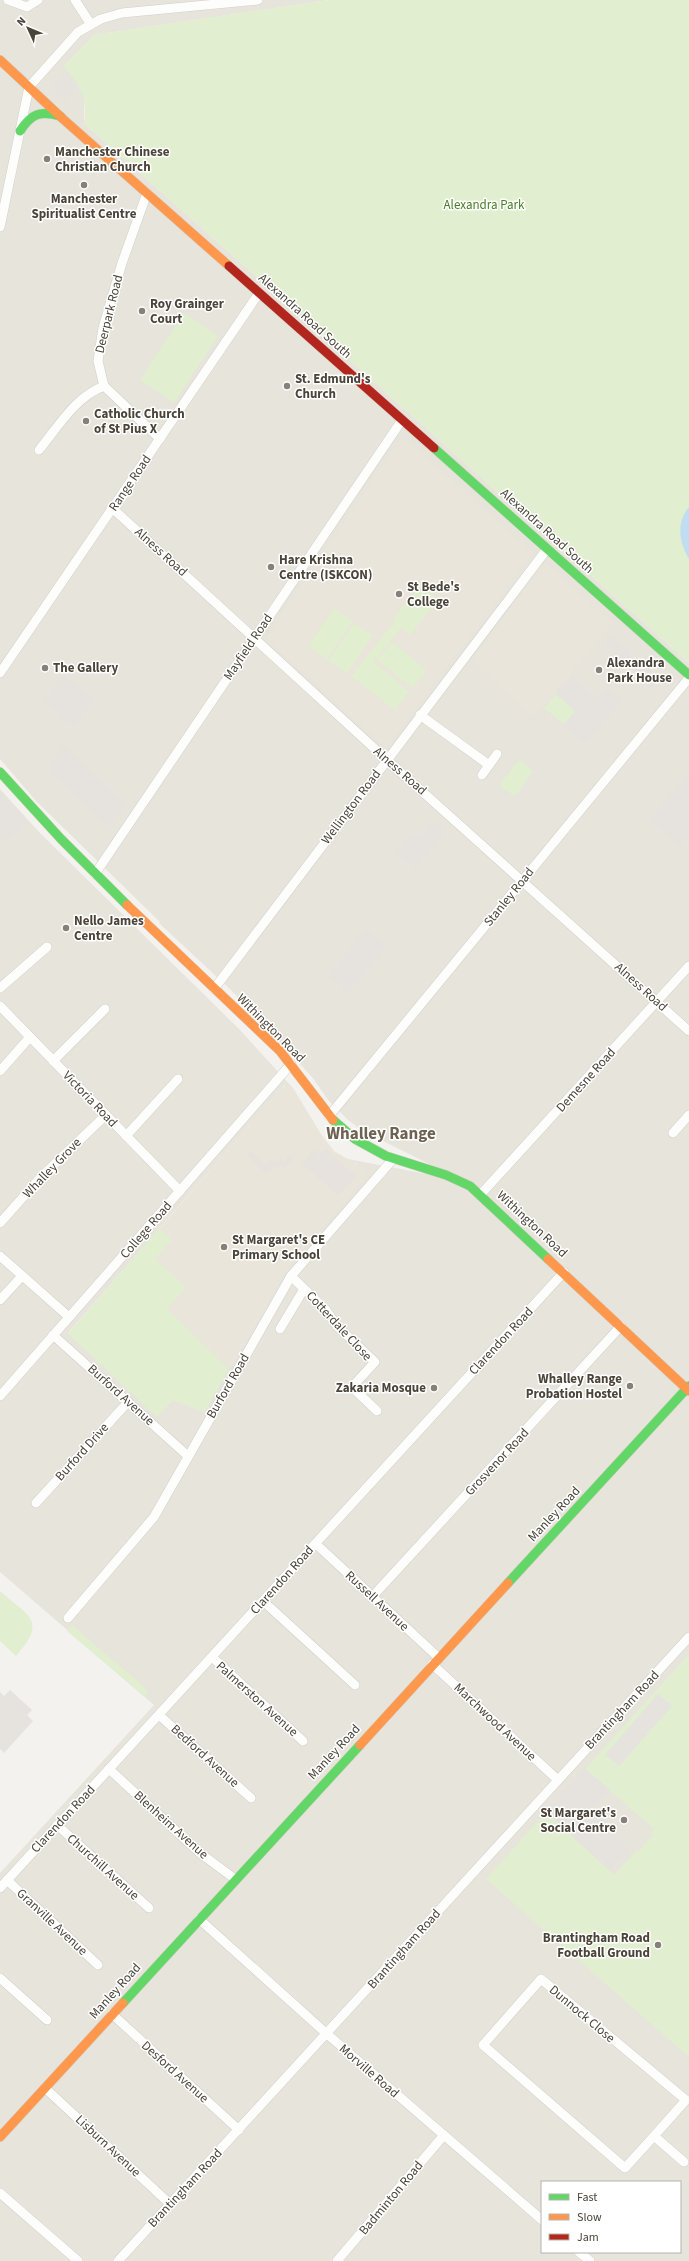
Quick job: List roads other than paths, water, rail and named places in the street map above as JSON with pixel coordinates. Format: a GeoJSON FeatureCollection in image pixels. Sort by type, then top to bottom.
{"type":"FeatureCollection","features":[{"type":"Feature","properties":{"kind":"street"},"geometry":{"type":"LineString","coordinates":[[8,0],[27,7],[38,0]]}},
{"type":"Feature","properties":{"kind":"street"},"geometry":{"type":"LineString","coordinates":[[75,0],[90,23]]}},
{"type":"Feature","properties":{"kind":"street"},"geometry":{"type":"LineString","coordinates":[[0,227],[29,87],[67,42],[90,23],[112,15],[147,9],[258,0]]}},
{"type":"Feature","properties":{"kind":"street","name":"Alexandra Road South"},"geometry":{"type":"LineString","coordinates":[[0,60],[60,116],[689,677]]}},
{"type":"Feature","properties":{"kind":"street"},"geometry":{"type":"LineString","coordinates":[[20,131],[31,116],[37,112],[60,116]]}},
{"type":"Feature","properties":{"kind":"street","name":"Deerpark Road"},"geometry":{"type":"LineString","coordinates":[[104,386],[98,361],[103,328],[147,193]]}},
{"type":"Feature","properties":{"kind":"street","name":"Range Road"},"geometry":{"type":"LineString","coordinates":[[0,673],[259,293]]}},
{"type":"Feature","properties":{"kind":"street"},"geometry":{"type":"LineString","coordinates":[[39,450],[78,402],[91,391],[104,386],[160,439]]}},
{"type":"Feature","properties":{"kind":"street","name":"Mayfield Road"},"geometry":{"type":"LineString","coordinates":[[95,874],[402,420]]}},
{"type":"Feature","properties":{"kind":"street","name":"Alness Road"},"geometry":{"type":"LineString","coordinates":[[112,508],[386,759],[689,1031]]}},
{"type":"Feature","properties":{"kind":"street","name":"Wellington Road"},"geometry":{"type":"LineString","coordinates":[[214,989],[386,759],[547,549]]}},
{"type":"Feature","properties":{"kind":"street","name":"Stanley Road"},"geometry":{"type":"LineString","coordinates":[[329,1116],[689,677]]}},
{"type":"Feature","properties":{"kind":"street"},"geometry":{"type":"LineString","coordinates":[[420,715],[490,765]]}},
{"type":"Feature","properties":{"kind":"street"},"geometry":{"type":"LineString","coordinates":[[482,775],[497,754]]}},
{"type":"Feature","properties":{"kind":"street","name":"Withington Road"},"geometry":{"type":"LineString","coordinates":[[0,772],[27,805],[95,874],[291,1064],[329,1116],[344,1131],[371,1148],[393,1159],[465,1182],[482,1193],[490,1204],[688,1389]]}},
{"type":"Feature","properties":{"kind":"street"},"geometry":{"type":"LineString","coordinates":[[0,988],[47,947]]}},
{"type":"Feature","properties":{"kind":"street","name":"Demesne Road"},"geometry":{"type":"LineString","coordinates":[[482,1193],[689,966]]}},
{"type":"Feature","properties":{"kind":"street","name":"Victoria Road"},"geometry":{"type":"LineString","coordinates":[[0,1006],[180,1191]]}},
{"type":"Feature","properties":{"kind":"street"},"geometry":{"type":"LineString","coordinates":[[53,1061],[105,1009]]}},
{"type":"Feature","properties":{"kind":"street"},"geometry":{"type":"LineString","coordinates":[[0,1071],[30,1038]]}},
{"type":"Feature","properties":{"kind":"street","name":"College Road"},"geometry":{"type":"LineString","coordinates":[[0,1396],[291,1064]]}},
{"type":"Feature","properties":{"kind":"street"},"geometry":{"type":"LineString","coordinates":[[126,1136],[178,1079]]}},
{"type":"Feature","properties":{"kind":"street","name":"Whalley Grove"},"geometry":{"type":"LineString","coordinates":[[0,1223],[41,1177],[106,1115]]}},
{"type":"Feature","properties":{"kind":"street"},"geometry":{"type":"LineString","coordinates":[[673,1133],[689,1115]]}},
{"type":"Feature","properties":{"kind":"street","name":"Burford Road"},"geometry":{"type":"LineString","coordinates":[[68,1618],[154,1517],[291,1276],[393,1159]]}},
{"type":"Feature","properties":{"kind":"street"},"geometry":{"type":"LineString","coordinates":[[0,1256],[69,1317]]}},
{"type":"Feature","properties":{"kind":"street","name":"Clarendon Road"},"geometry":{"type":"LineString","coordinates":[[0,1888],[564,1272]]}},
{"type":"Feature","properties":{"kind":"street"},"geometry":{"type":"LineString","coordinates":[[0,1300],[22,1276]]}},
{"type":"Feature","properties":{"kind":"street","name":"Cotterdale Close"},"geometry":{"type":"LineString","coordinates":[[291,1276],[326,1310],[336,1326],[375,1362],[352,1387],[377,1411]]}},
{"type":"Feature","properties":{"kind":"street"},"geometry":{"type":"LineString","coordinates":[[280,1329],[304,1289]]}},
{"type":"Feature","properties":{"kind":"street","name":"Grosvenor Road"},"geometry":{"type":"LineString","coordinates":[[372,1597],[622,1326]]}},
{"type":"Feature","properties":{"kind":"street","name":"Burford Avenue"},"geometry":{"type":"LineString","coordinates":[[53,1335],[188,1456]]}},
{"type":"Feature","properties":{"kind":"street","name":"Manley Road"},"geometry":{"type":"LineString","coordinates":[[0,2137],[435,1661],[688,1389]]}},
{"type":"Feature","properties":{"kind":"street","name":"Burford Drive"},"geometry":{"type":"LineString","coordinates":[[36,1503],[128,1402]]}},
{"type":"Feature","properties":{"kind":"street","name":"Russell Avenue"},"geometry":{"type":"LineString","coordinates":[[316,1544],[372,1597],[435,1661]]}},
{"type":"Feature","properties":{"kind":"street"},"geometry":{"type":"LineString","coordinates":[[264,1600],[355,1685]]}},
{"type":"Feature","properties":{"kind":"street","name":"Brantingham Road"},"geometry":{"type":"LineString","coordinates":[[118,2261],[689,1637]]}},
{"type":"Feature","properties":{"kind":"street","name":"Palmerston Avenue"},"geometry":{"type":"LineString","coordinates":[[212,1657],[303,1741]]}},
{"type":"Feature","properties":{"kind":"street","name":"Marchwood Avenue"},"geometry":{"type":"LineString","coordinates":[[435,1661],[558,1780]]}},
{"type":"Feature","properties":{"kind":"street","name":"Bedford Avenue"},"geometry":{"type":"LineString","coordinates":[[159,1715],[251,1798]]}},
{"type":"Feature","properties":{"kind":"street","name":"Blenheim Avenue"},"geometry":{"type":"LineString","coordinates":[[109,1769],[200,1853],[235,1879]]}},
{"type":"Feature","properties":{"kind":"street","name":"Churchill Avenue"},"geometry":{"type":"LineString","coordinates":[[57,1825],[149,1908]]}},
{"type":"Feature","properties":{"kind":"street","name":"Granville Avenue"},"geometry":{"type":"LineString","coordinates":[[7,1880],[98,1965]]}},
{"type":"Feature","properties":{"kind":"street","name":"Morville Road"},"geometry":{"type":"LineString","coordinates":[[199,1919],[327,2034],[541,2219]]}},
{"type":"Feature","properties":{"kind":"street"},"geometry":{"type":"LineString","coordinates":[[0,1978],[47,2020]]}},
{"type":"Feature","properties":{"kind":"street","name":"Dunnock Close"},"geometry":{"type":"LineString","coordinates":[[541,1979],[686,2100],[654,2136],[625,2168],[483,2045],[541,1979]]}},
{"type":"Feature","properties":{"kind":"street","name":"Desford Avenue"},"geometry":{"type":"LineString","coordinates":[[112,2014],[239,2130]]}},
{"type":"Feature","properties":{"kind":"street","name":"Lisburn Avenue"},"geometry":{"type":"LineString","coordinates":[[45,2088],[170,2204]]}},
{"type":"Feature","properties":{"kind":"street","name":"Badminton Road"},"geometry":{"type":"LineString","coordinates":[[337,2261],[444,2136]]}},
{"type":"Feature","properties":{"kind":"street"},"geometry":{"type":"LineString","coordinates":[[654,2136],[684,2162]]}},
{"type":"Feature","properties":{"kind":"street"},"geometry":{"type":"LineString","coordinates":[[0,2193],[78,2261]]}},
{"type":"Feature","properties":{"kind":"street"},"geometry":{"type":"LineString","coordinates":[[580,2253],[590,2261]]}},
{"type":"Feature","properties":{"kind":"water"},"geometry":{"type":"Polygon","coordinates":[[[689,507],[689,559],[683,546],[680,533],[682,519],[689,507]]]}},
{"type":"Feature","properties":{"kind":"place","name":"Manchester Chinese Christian Church"},"geometry":{"type":"Point","coordinates":[47,159]}},
{"type":"Feature","properties":{"kind":"place","name":"Manchester Spiritualist Centre"},"geometry":{"type":"Point","coordinates":[84,185]}},
{"type":"Feature","properties":{"kind":"place","name":"Roy Grainger Court"},"geometry":{"type":"Point","coordinates":[142,311]}},
{"type":"Feature","properties":{"kind":"place","name":"St. Edmund's Church"},"geometry":{"type":"Point","coordinates":[287,386]}},
{"type":"Feature","properties":{"kind":"place","name":"Catholic Church of St Pius X"},"geometry":{"type":"Point","coordinates":[86,421]}},
{"type":"Feature","properties":{"kind":"place","name":"Hare Krishna Centre (ISKCON)"},"geometry":{"type":"Point","coordinates":[271,567]}},
{"type":"Feature","properties":{"kind":"place","name":"St Bede's College"},"geometry":{"type":"Point","coordinates":[399,594]}},
{"type":"Feature","properties":{"kind":"place","name":"The Gallery"},"geometry":{"type":"Point","coordinates":[45,668]}},
{"type":"Feature","properties":{"kind":"place","name":"Alexandra Park House"},"geometry":{"type":"Point","coordinates":[599,670]}},
{"type":"Feature","properties":{"kind":"place","name":"Nello James Centre"},"geometry":{"type":"Point","coordinates":[66,928]}},
{"type":"Feature","properties":{"kind":"place","name":"St Margaret's CE Primary School"},"geometry":{"type":"Point","coordinates":[224,1247]}},
{"type":"Feature","properties":{"kind":"place","name":"Whalley Range Probation Hostel"},"geometry":{"type":"Point","coordinates":[630,1386]}},
{"type":"Feature","properties":{"kind":"place","name":"Zakaria Mosque"},"geometry":{"type":"Point","coordinates":[434,1388]}},
{"type":"Feature","properties":{"kind":"place","name":"St Margaret's Social Centre"},"geometry":{"type":"Point","coordinates":[624,1820]}},
{"type":"Feature","properties":{"kind":"place","name":"Brantingham Road Football Ground"},"geometry":{"type":"Point","coordinates":[658,1945]}},
{"type":"Feature","properties":{"kind":"district","name":"Whalley Range"},"geometry":{"type":"Point","coordinates":[381,1134]}},
{"type":"Feature","properties":{"kind":"park label","name":"Alexandra Park"},"geometry":{"type":"Point","coordinates":[484,205]}}]}
